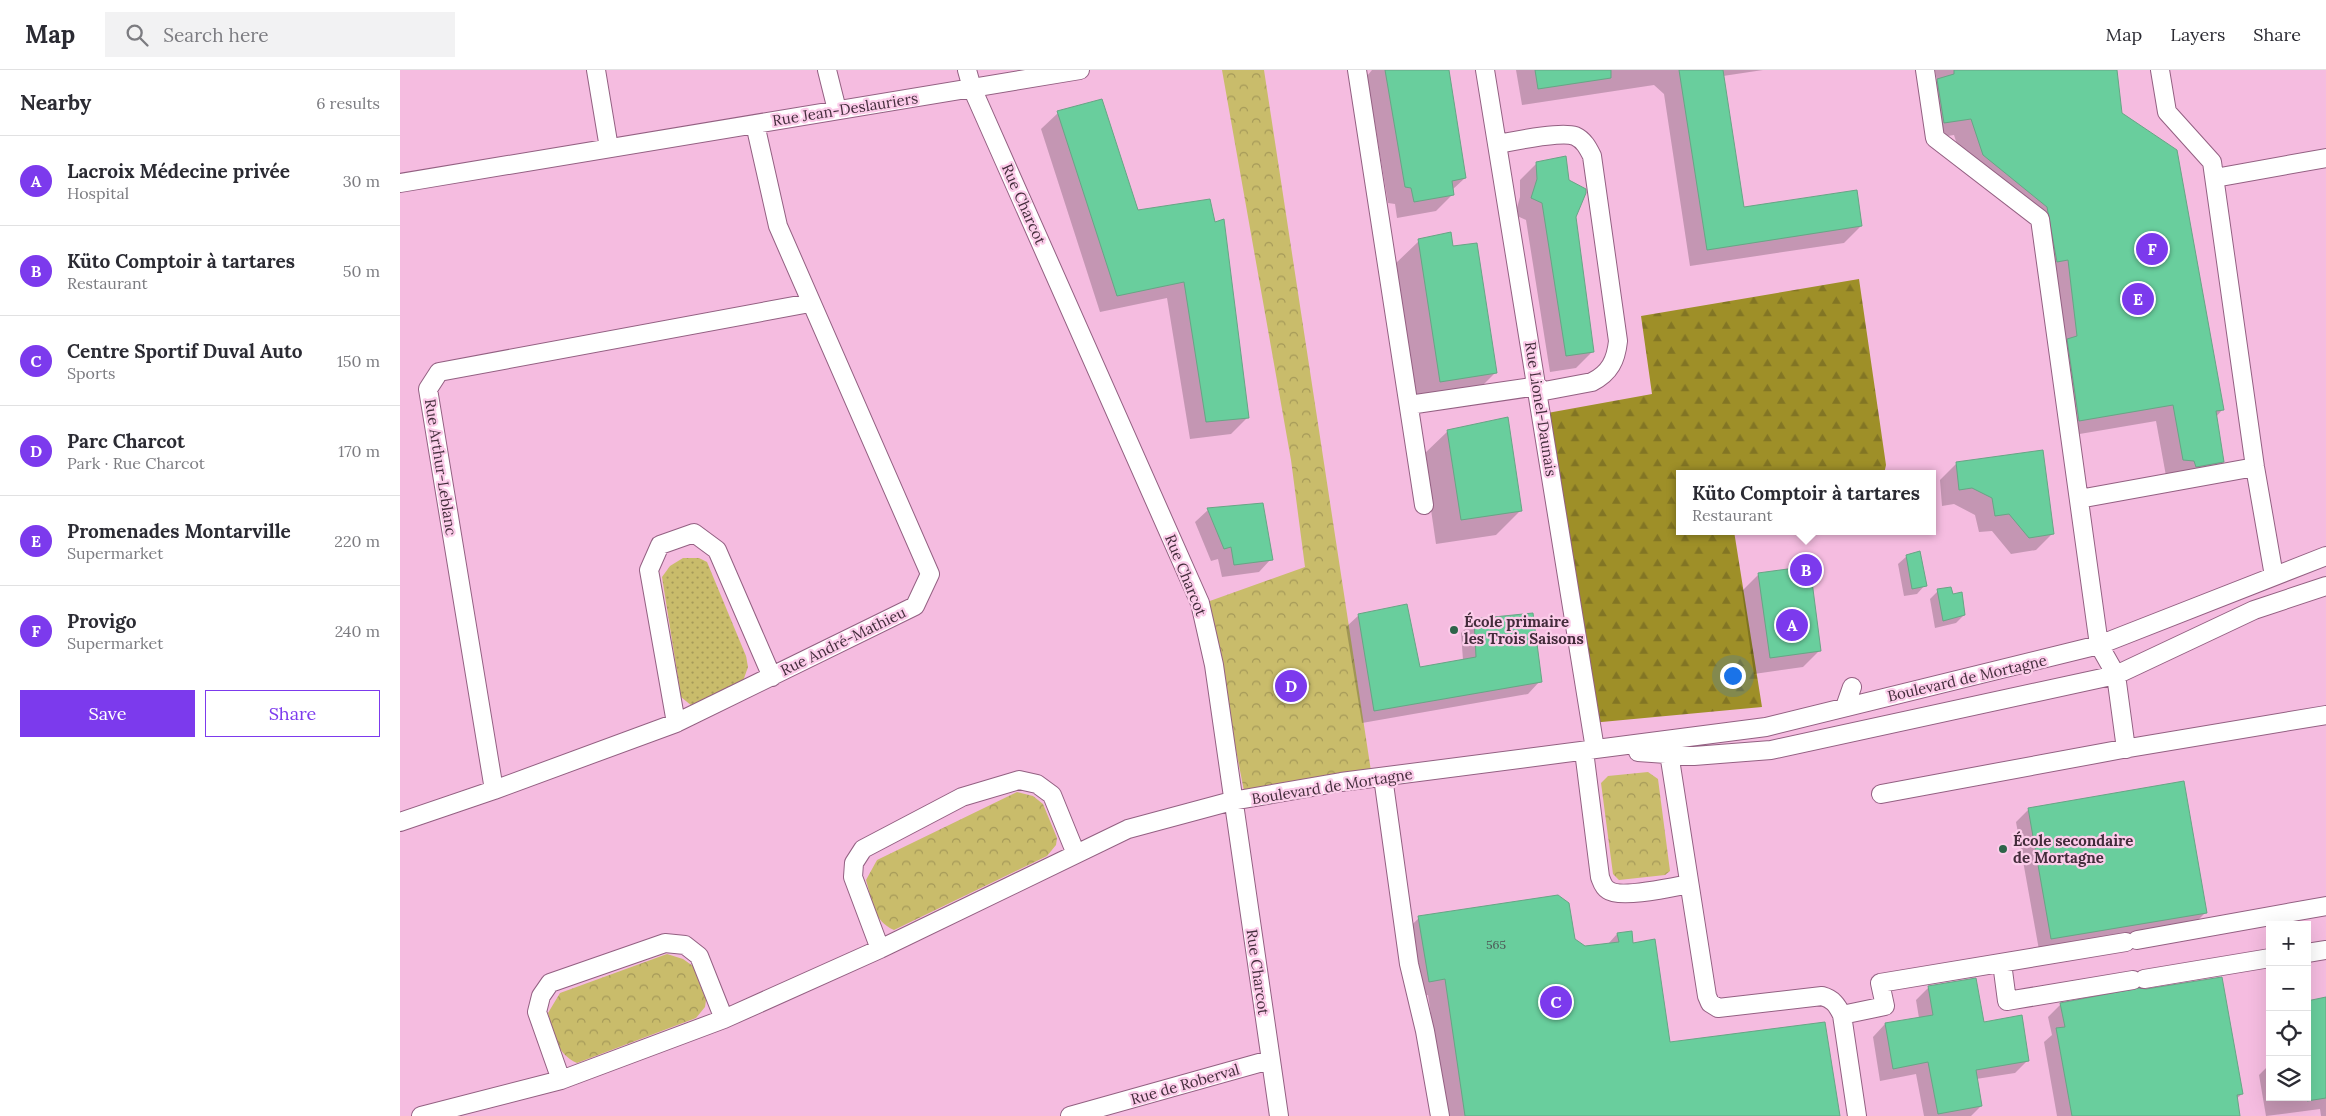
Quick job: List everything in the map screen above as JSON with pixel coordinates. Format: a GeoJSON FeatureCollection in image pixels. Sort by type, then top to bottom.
{"type":"FeatureCollection","features":[{"type":"Feature","properties":{"kind":"street"},"geometry":{"type":"LineString","coordinates":[[596,70],[609,148]]}},
{"type":"Feature","properties":{"kind":"street"},"geometry":{"type":"LineString","coordinates":[[827,70],[837,110]]}},
{"type":"Feature","properties":{"kind":"street","name":"Rue Charcot"},"geometry":{"type":"LineString","coordinates":[[967,70],[972,88],[1200,603],[1214,665],[1232,801],[1279,1116]]}},
{"type":"Feature","properties":{"kind":"street","name":"Rue Jean-Deslauriers"},"geometry":{"type":"LineString","coordinates":[[400,183],[1080,70]]}},
{"type":"Feature","properties":{"kind":"street"},"geometry":{"type":"LineString","coordinates":[[1357,70],[1424,505]]}},
{"type":"Feature","properties":{"kind":"street","name":"Rue Lionel-Daunais"},"geometry":{"type":"LineString","coordinates":[[1485,70],[1538,389],[1590,750],[1600,877],[1603,885],[1615,893],[1689,884]]}},
{"type":"Feature","properties":{"kind":"street"},"geometry":{"type":"LineString","coordinates":[[1925,70],[1935,138],[2040,219],[2099,645],[2116,675],[2126,749]]}},
{"type":"Feature","properties":{"kind":"street"},"geometry":{"type":"LineString","coordinates":[[2160,70],[2167,112],[2212,162],[2255,467],[2274,576]]}},
{"type":"Feature","properties":{"kind":"street","name":"Rue André-Mathieu"},"geometry":{"type":"LineString","coordinates":[[400,822],[494,790],[676,723],[915,606],[930,574],[778,226],[755,124]]}},
{"type":"Feature","properties":{"kind":"street"},"geometry":{"type":"LineString","coordinates":[[1409,405],[1592,382],[1600,378],[1613,364],[1618,341],[1592,156],[1588,146],[1574,135],[1555,135],[1498,144]]}},
{"type":"Feature","properties":{"kind":"street"},"geometry":{"type":"LineString","coordinates":[[2215,178],[2326,158]]}},
{"type":"Feature","properties":{"kind":"street","name":"Rue Arthur-Leblanc"},"geometry":{"type":"LineString","coordinates":[[494,790],[428,389],[439,372],[810,303]]}},
{"type":"Feature","properties":{"kind":"street"},"geometry":{"type":"LineString","coordinates":[[2079,499],[2255,467]]}},
{"type":"Feature","properties":{"kind":"street"},"geometry":{"type":"LineString","coordinates":[[676,723],[649,570],[660,545],[694,533],[717,550],[772,677]]}},
{"type":"Feature","properties":{"kind":"street","name":"Boulevard de Mortagne"},"geometry":{"type":"LineString","coordinates":[[421,1116],[561,1080],[724,1019],[880,949],[1128,829],[1232,801],[1383,777],[1766,727],[2099,645],[2326,556]]}},
{"type":"Feature","properties":{"kind":"street","name":"Boulevard de Mortagne"},"geometry":{"type":"LineString","coordinates":[[1590,750],[1669,753],[1694,756],[1771,750],[2116,675],[2254,610],[2326,586]]}},
{"type":"Feature","properties":{"kind":"street"},"geometry":{"type":"LineString","coordinates":[[1845,707],[1852,687]]}},
{"type":"Feature","properties":{"kind":"street"},"geometry":{"type":"LineString","coordinates":[[1881,794],[2326,715]]}},
{"type":"Feature","properties":{"kind":"street"},"geometry":{"type":"LineString","coordinates":[[1669,753],[1707,996],[1710,1003],[1718,1008],[1822,996],[1830,998],[1836,1003],[1842,1015],[1857,1116]]}},
{"type":"Feature","properties":{"kind":"street"},"geometry":{"type":"LineString","coordinates":[[1383,777],[1409,964],[1425,1031],[1440,1116]]}},
{"type":"Feature","properties":{"kind":"street"},"geometry":{"type":"LineString","coordinates":[[880,949],[853,877],[854,863],[863,849],[962,797],[1019,780],[1037,784],[1052,795],[1076,854]]}},
{"type":"Feature","properties":{"kind":"street"},"geometry":{"type":"LineString","coordinates":[[1842,1015],[1885,1006],[1880,984],[2326,906]]}},
{"type":"Feature","properties":{"kind":"street"},"geometry":{"type":"LineString","coordinates":[[561,1080],[536,1012],[540,996],[550,983],[665,942],[685,945],[699,956],[724,1019]]}},
{"type":"Feature","properties":{"kind":"street"},"geometry":{"type":"LineString","coordinates":[[2311,952],[2326,950]]}},
{"type":"Feature","properties":{"kind":"street"},"geometry":{"type":"LineString","coordinates":[[2002,963],[2007,1001],[2266,959]]}},
{"type":"Feature","properties":{"kind":"street","name":"Rue de Roberval"},"geometry":{"type":"LineString","coordinates":[[1073,1116],[1270,1060]]}},
{"type":"Feature","properties":{"kind":"green space"},"geometry":{"type":"Polygon","coordinates":[[[1222,70],[1264,70],[1371,771],[1244,791],[1207,602],[1305,567],[1291,460],[1222,70]]]}},
{"type":"Feature","properties":{"kind":"green space"},"geometry":{"type":"Polygon","coordinates":[[[1859,279],[1886,465],[1885,470],[1676,470],[1676,535],[1735,535],[1762,707],[1591,723],[1542,414],[1652,394],[1641,316],[1859,279]]]}},
{"type":"Feature","properties":{"kind":"green space"},"geometry":{"type":"Polygon","coordinates":[[[683,558],[699,558],[707,562],[746,656],[748,667],[743,681],[692,706],[681,697],[662,577],[670,566],[683,558]]]}},
{"type":"Feature","properties":{"kind":"green space"},"geometry":{"type":"Polygon","coordinates":[[[1648,772],[1658,779],[1670,871],[1665,875],[1619,880],[1613,874],[1601,783],[1608,776],[1648,772]]]}},
{"type":"Feature","properties":{"kind":"green space"},"geometry":{"type":"Polygon","coordinates":[[[1017,792],[1033,796],[1043,804],[1057,838],[1056,845],[1047,856],[894,930],[882,921],[874,909],[866,880],[877,860],[1017,792]]]}},
{"type":"Feature","properties":{"kind":"green space"},"geometry":{"type":"Polygon","coordinates":[[[667,954],[683,959],[693,966],[706,1000],[705,1007],[696,1018],[577,1063],[564,1054],[554,1035],[548,1013],[560,993],[667,954]]]}},
{"type":"Feature","properties":{"kind":"building"},"geometry":{"type":"Polygon","coordinates":[[[1385,70],[1449,70],[1466,178],[1452,181],[1454,195],[1414,202],[1411,188],[1405,187],[1385,70]]]}},
{"type":"Feature","properties":{"kind":"building"},"geometry":{"type":"Polygon","coordinates":[[[1535,70],[1611,70],[1611,78],[1538,89],[1535,70]]]}},
{"type":"Feature","properties":{"kind":"building"},"geometry":{"type":"Polygon","coordinates":[[[1679,70],[1723,70],[1744,207],[1857,190],[1862,226],[1707,250],[1679,70]]]}},
{"type":"Feature","properties":{"kind":"building"},"geometry":{"type":"Polygon","coordinates":[[[1954,70],[2117,70],[2122,113],[2177,150],[2224,410],[2216,411],[2224,462],[2196,467],[2194,461],[2183,460],[2173,405],[2079,421],[2067,339],[2077,336],[2068,260],[2057,262],[2047,207],[1983,155],[1971,119],[1944,123],[1937,79],[1954,74],[1954,70]]]}},
{"type":"Feature","properties":{"kind":"building"},"geometry":{"type":"Polygon","coordinates":[[[1102,99],[1138,210],[1210,199],[1215,222],[1224,219],[1249,418],[1206,422],[1184,282],[1117,296],[1057,111],[1102,99]]]}},
{"type":"Feature","properties":{"kind":"building"},"geometry":{"type":"Polygon","coordinates":[[[1566,156],[1569,180],[1586,189],[1576,217],[1594,352],[1566,356],[1542,203],[1531,198],[1537,179],[1536,162],[1566,156]]]}},
{"type":"Feature","properties":{"kind":"building"},"geometry":{"type":"Polygon","coordinates":[[[1451,232],[1453,246],[1477,243],[1497,373],[1440,382],[1418,239],[1451,232]]]}},
{"type":"Feature","properties":{"kind":"building"},"geometry":{"type":"Polygon","coordinates":[[[1508,417],[1522,511],[1461,520],[1447,430],[1508,417]]]}},
{"type":"Feature","properties":{"kind":"building"},"geometry":{"type":"Polygon","coordinates":[[[2043,450],[2054,534],[2029,538],[2009,514],[1995,516],[1992,498],[1972,488],[1959,490],[1956,462],[2043,450]]]}},
{"type":"Feature","properties":{"kind":"building"},"geometry":{"type":"Polygon","coordinates":[[[1263,503],[1273,560],[1234,565],[1231,547],[1224,549],[1207,508],[1263,503]]]}},
{"type":"Feature","properties":{"kind":"building"},"geometry":{"type":"Polygon","coordinates":[[[1920,551],[1927,586],[1912,589],[1906,555],[1920,551]]]}},
{"type":"Feature","properties":{"kind":"building"},"geometry":{"type":"Polygon","coordinates":[[[1810,566],[1821,651],[1770,658],[1758,573],[1810,566]]]}},
{"type":"Feature","properties":{"kind":"building"},"geometry":{"type":"Polygon","coordinates":[[[1951,587],[1953,594],[1962,592],[1965,615],[1943,621],[1937,589],[1951,587]]]}},
{"type":"Feature","properties":{"kind":"building"},"geometry":{"type":"Polygon","coordinates":[[[1407,604],[1420,667],[1476,657],[1474,619],[1533,613],[1542,682],[1374,711],[1358,614],[1407,604]]]}},
{"type":"Feature","properties":{"kind":"building"},"geometry":{"type":"Polygon","coordinates":[[[2184,781],[2207,913],[2051,939],[2028,808],[2184,781]]]}},
{"type":"Feature","properties":{"kind":"building"},"geometry":{"type":"Polygon","coordinates":[[[1558,895],[1569,903],[1575,939],[1585,946],[1619,942],[1617,933],[1632,931],[1633,943],[1655,939],[1670,1042],[1825,1022],[1840,1116],[1465,1116],[1445,979],[1429,982],[1418,916],[1558,895]]]}},
{"type":"Feature","properties":{"kind":"building"},"geometry":{"type":"Polygon","coordinates":[[[2222,977],[2243,1094],[2237,1095],[2240,1116],[2072,1116],[2056,1028],[2065,1027],[2060,1003],[2139,988],[2146,989],[2222,977]]]}},
{"type":"Feature","properties":{"kind":"building"},"geometry":{"type":"Polygon","coordinates":[[[1976,978],[1984,1022],[2022,1015],[2029,1061],[1976,1070],[1982,1106],[1938,1114],[1928,1062],[1893,1069],[1885,1023],[1933,1015],[1928,986],[1976,978]]]}},
{"type":"Feature","properties":{"kind":"building"},"geometry":{"type":"Polygon","coordinates":[[[2326,997],[2326,1098],[2311,1100],[2311,1011],[2311,1000],[2326,997]]]}},
{"type":"Feature","properties":{"kind":"place","name":"Provigo"},"geometry":{"type":"Point","coordinates":[2152,249]}},
{"type":"Feature","properties":{"kind":"place","name":"Promenades Montarville"},"geometry":{"type":"Point","coordinates":[2138,299]}},
{"type":"Feature","properties":{"kind":"place","name":"Küto Comptoir à tartares"},"geometry":{"type":"Point","coordinates":[1806,570]}},
{"type":"Feature","properties":{"kind":"place","name":"Lacroix Médecine privée"},"geometry":{"type":"Point","coordinates":[1792,625]}},
{"type":"Feature","properties":{"kind":"place","name":"École primaire les Trois Saisons"},"geometry":{"type":"Point","coordinates":[1454,630]}},
{"type":"Feature","properties":{"kind":"place","name":"Parc Charcot"},"geometry":{"type":"Point","coordinates":[1291,686]}},
{"type":"Feature","properties":{"kind":"place","name":"École secondaire de Mortagne"},"geometry":{"type":"Point","coordinates":[2003,849]}},
{"type":"Feature","properties":{"kind":"place","name":"Centre Sportif Duval Auto"},"geometry":{"type":"Point","coordinates":[1556,1002]}}]}
